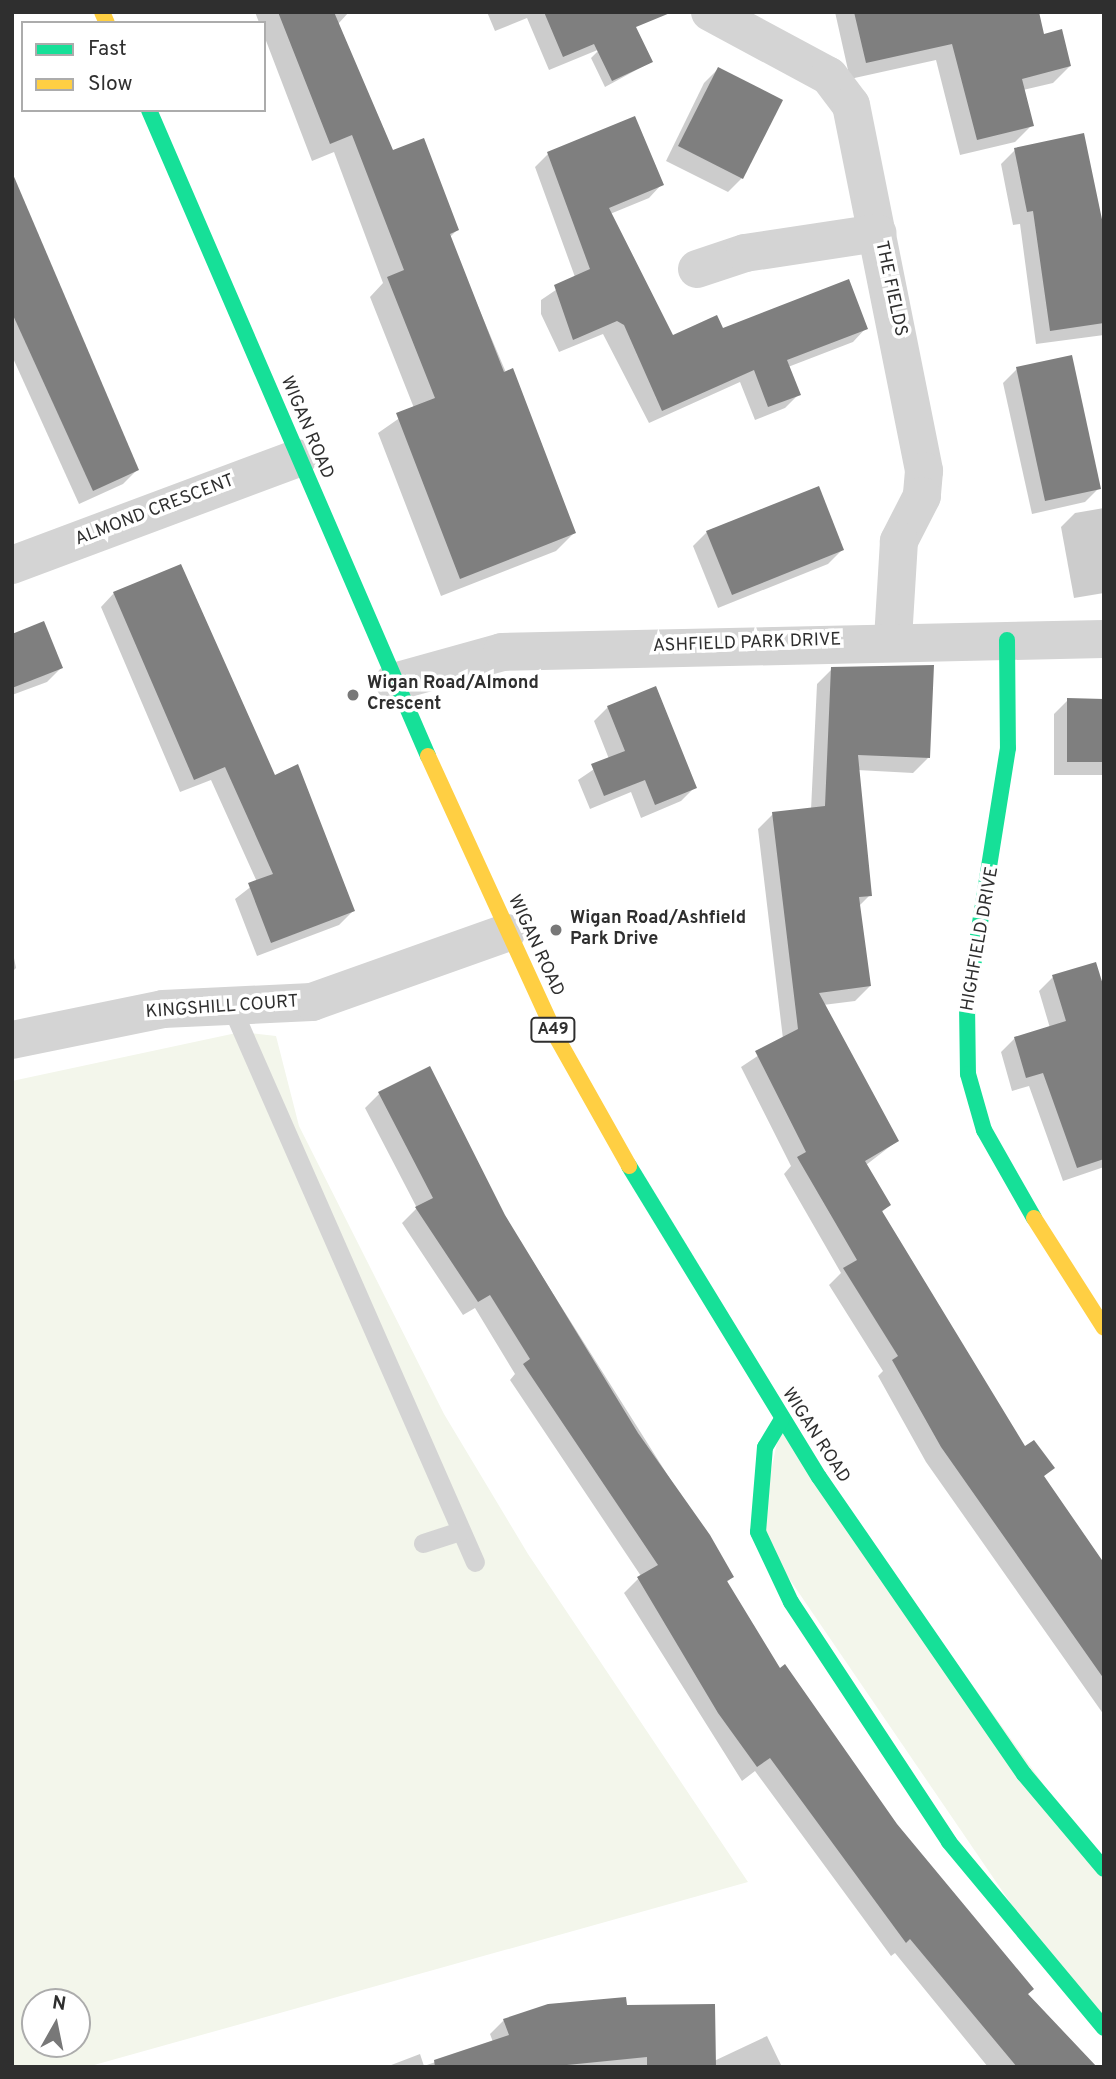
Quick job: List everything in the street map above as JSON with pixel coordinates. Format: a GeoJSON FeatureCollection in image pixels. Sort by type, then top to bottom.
{"type":"FeatureCollection","features":[{"type":"Feature","properties":{"kind":"main road","name":"WIGAN ROAD"},"geometry":{"type":"LineString","coordinates":[[150,112],[394,682],[506,933],[626,1165],[782,1419],[901,1602],[1024,1774],[1104,1869]]}},
{"type":"Feature","properties":{"kind":"main road","name":"HIGHFIELD DRIVE"},"geometry":{"type":"LineString","coordinates":[[1007,640],[1004,789],[967,1004],[968,1074],[984,1130],[1103,1332]]}},
{"type":"Feature","properties":{"kind":"main road"},"geometry":{"type":"LineString","coordinates":[[782,1419],[765,1447],[758,1532],[792,1602],[949,1842],[1104,2028]]}},
{"type":"Feature","properties":{"kind":"street","name":"THE FIELDS"},"geometry":{"type":"LineString","coordinates":[[710,12],[839,85],[851,104],[925,486],[900,541],[892,640]]}},
{"type":"Feature","properties":{"kind":"street"},"geometry":{"type":"LineString","coordinates":[[697,270],[745,253],[878,233]]}},
{"type":"Feature","properties":{"kind":"street","name":"ALMOND CRESCENT"},"geometry":{"type":"LineString","coordinates":[[12,565],[298,458]]}},
{"type":"Feature","properties":{"kind":"street","name":"ASHFIELD PARK DRIVE"},"geometry":{"type":"LineString","coordinates":[[394,682],[464,657],[502,652],[892,640],[1104,639]]}},
{"type":"Feature","properties":{"kind":"street","name":"KINGSHILL COURT"},"geometry":{"type":"LineString","coordinates":[[12,1040],[163,1009],[312,1002],[506,933]]}},
{"type":"Feature","properties":{"kind":"lane"},"geometry":{"type":"LineString","coordinates":[[230,1006],[475,1562]]}},
{"type":"Feature","properties":{"kind":"lane"},"geometry":{"type":"LineString","coordinates":[[423,1543],[460,1531]]}},
{"type":"Feature","properties":{"kind":"shaded area"},"geometry":{"type":"Polygon","coordinates":[[[241,1032],[276,1036],[299,1126],[444,1414],[528,1554],[748,1882],[87,2067],[12,2067],[12,1081],[241,1032]]]}},
{"type":"Feature","properties":{"kind":"shaded area"},"geometry":{"type":"Polygon","coordinates":[[[782,1419],[1104,1869],[1104,2028],[1076,1999],[758,1533],[782,1419]]]}},
{"type":"Feature","properties":{"kind":"building"},"geometry":{"type":"Polygon","coordinates":[[[278,12],[334,12],[393,150],[424,138],[459,230],[450,234],[504,372],[513,368],[576,533],[460,579],[396,413],[435,398],[387,277],[404,270],[352,135],[330,144],[278,12]]]}},
{"type":"Feature","properties":{"kind":"building"},"geometry":{"type":"Polygon","coordinates":[[[544,12],[670,13],[636,27],[653,62],[612,81],[594,44],[563,57],[544,12]]]}},
{"type":"Feature","properties":{"kind":"building"},"geometry":{"type":"Polygon","coordinates":[[[854,12],[1039,12],[1044,34],[1062,29],[1071,66],[1022,79],[1034,126],[977,140],[952,44],[866,63],[854,12]]]}},
{"type":"Feature","properties":{"kind":"building"},"geometry":{"type":"Polygon","coordinates":[[[718,67],[783,100],[743,179],[678,146],[718,67]]]}},
{"type":"Feature","properties":{"kind":"building"},"geometry":{"type":"Polygon","coordinates":[[[635,116],[664,185],[609,208],[673,335],[717,315],[723,328],[849,279],[868,329],[787,360],[801,395],[768,407],[754,370],[662,411],[624,325],[617,321],[573,340],[554,285],[590,269],[547,152],[635,116]]]}},
{"type":"Feature","properties":{"kind":"building"},"geometry":{"type":"Polygon","coordinates":[[[1084,133],[1104,229],[1104,323],[1050,331],[1033,211],[1027,212],[1014,148],[1084,133]]]}},
{"type":"Feature","properties":{"kind":"building"},"geometry":{"type":"Polygon","coordinates":[[[12,172],[139,470],[93,491],[12,313],[12,172]]]}},
{"type":"Feature","properties":{"kind":"building"},"geometry":{"type":"Polygon","coordinates":[[[1072,355],[1101,489],[1045,501],[1016,367],[1072,355]]]}},
{"type":"Feature","properties":{"kind":"building"},"geometry":{"type":"Polygon","coordinates":[[[819,486],[844,550],[732,595],[706,531],[819,486]]]}},
{"type":"Feature","properties":{"kind":"building"},"geometry":{"type":"Polygon","coordinates":[[[181,564],[275,775],[298,764],[355,911],[271,943],[248,883],[273,874],[225,767],[194,780],[113,592],[181,564]]]}},
{"type":"Feature","properties":{"kind":"building"},"geometry":{"type":"Polygon","coordinates":[[[44,621],[63,668],[12,688],[12,634],[44,621]]]}},
{"type":"Feature","properties":{"kind":"building"},"geometry":{"type":"Polygon","coordinates":[[[934,665],[930,758],[858,755],[872,896],[859,897],[871,986],[819,993],[899,1141],[865,1161],[891,1205],[882,1211],[1025,1446],[1034,1440],[1055,1468],[1044,1476],[1104,1563],[1104,1679],[941,1447],[892,1360],[898,1356],[843,1268],[857,1260],[797,1157],[806,1152],[755,1051],[798,1029],[772,812],[825,806],[831,667],[934,665]]]}},
{"type":"Feature","properties":{"kind":"building"},"geometry":{"type":"Polygon","coordinates":[[[656,686],[697,788],[655,805],[645,780],[604,796],[591,764],[625,751],[607,706],[656,686]]]}},
{"type":"Feature","properties":{"kind":"building"},"geometry":{"type":"Polygon","coordinates":[[[1067,698],[1104,699],[1104,762],[1067,762],[1067,698]]]}},
{"type":"Feature","properties":{"kind":"building"},"geometry":{"type":"Polygon","coordinates":[[[1096,962],[1104,988],[1104,1159],[1077,1168],[1043,1073],[1026,1078],[1014,1037],[1066,1021],[1052,975],[1096,962]]]}},
{"type":"Feature","properties":{"kind":"building"},"geometry":{"type":"Polygon","coordinates":[[[430,1066],[505,1215],[638,1433],[710,1535],[734,1577],[727,1581],[780,1668],[785,1664],[897,1824],[1034,1989],[1028,1994],[1097,2067],[1017,2067],[910,1939],[906,1943],[770,1758],[757,1767],[718,1713],[637,1577],[658,1565],[523,1364],[530,1359],[490,1295],[478,1302],[415,1207],[433,1198],[378,1092],[430,1066]]]}},
{"type":"Feature","properties":{"kind":"building"},"geometry":{"type":"Polygon","coordinates":[[[626,1997],[627,2005],[715,2004],[716,2067],[647,2067],[647,2057],[547,2067],[435,2067],[434,2060],[509,2035],[503,2019],[548,2004],[626,1997]]]}},
{"type":"Feature","properties":{"kind":"traffic: fast"},"geometry":{"type":"LineString","coordinates":[[150,112],[428,756]]}},
{"type":"Feature","properties":{"kind":"traffic: fast"},"geometry":{"type":"LineString","coordinates":[[1007,640],[1008,748],[967,1004],[968,1074],[984,1130],[1034,1218]]}},
{"type":"Feature","properties":{"kind":"traffic: fast"},"geometry":{"type":"LineString","coordinates":[[629,1166],[819,1477],[1024,1774],[1104,1869]]}},
{"type":"Feature","properties":{"kind":"traffic: fast"},"geometry":{"type":"LineString","coordinates":[[782,1419],[765,1447],[758,1532],[791,1602],[949,1842],[1104,2028]]}},
{"type":"Feature","properties":{"kind":"traffic: slow"},"geometry":{"type":"LineString","coordinates":[[102,12],[106,21]]}},
{"type":"Feature","properties":{"kind":"traffic: slow"},"geometry":{"type":"LineString","coordinates":[[428,756],[557,1038],[629,1166]]}},
{"type":"Feature","properties":{"kind":"traffic: slow"},"geometry":{"type":"LineString","coordinates":[[1034,1218],[1104,1328]]}},
{"type":"Feature","properties":{"kind":"place","name":"Wigan Road/Almond Crescent"},"geometry":{"type":"Point","coordinates":[353,695]}},
{"type":"Feature","properties":{"kind":"place","name":"Wigan Road/Ashfield Park Drive"},"geometry":{"type":"Point","coordinates":[556,930]}}]}
